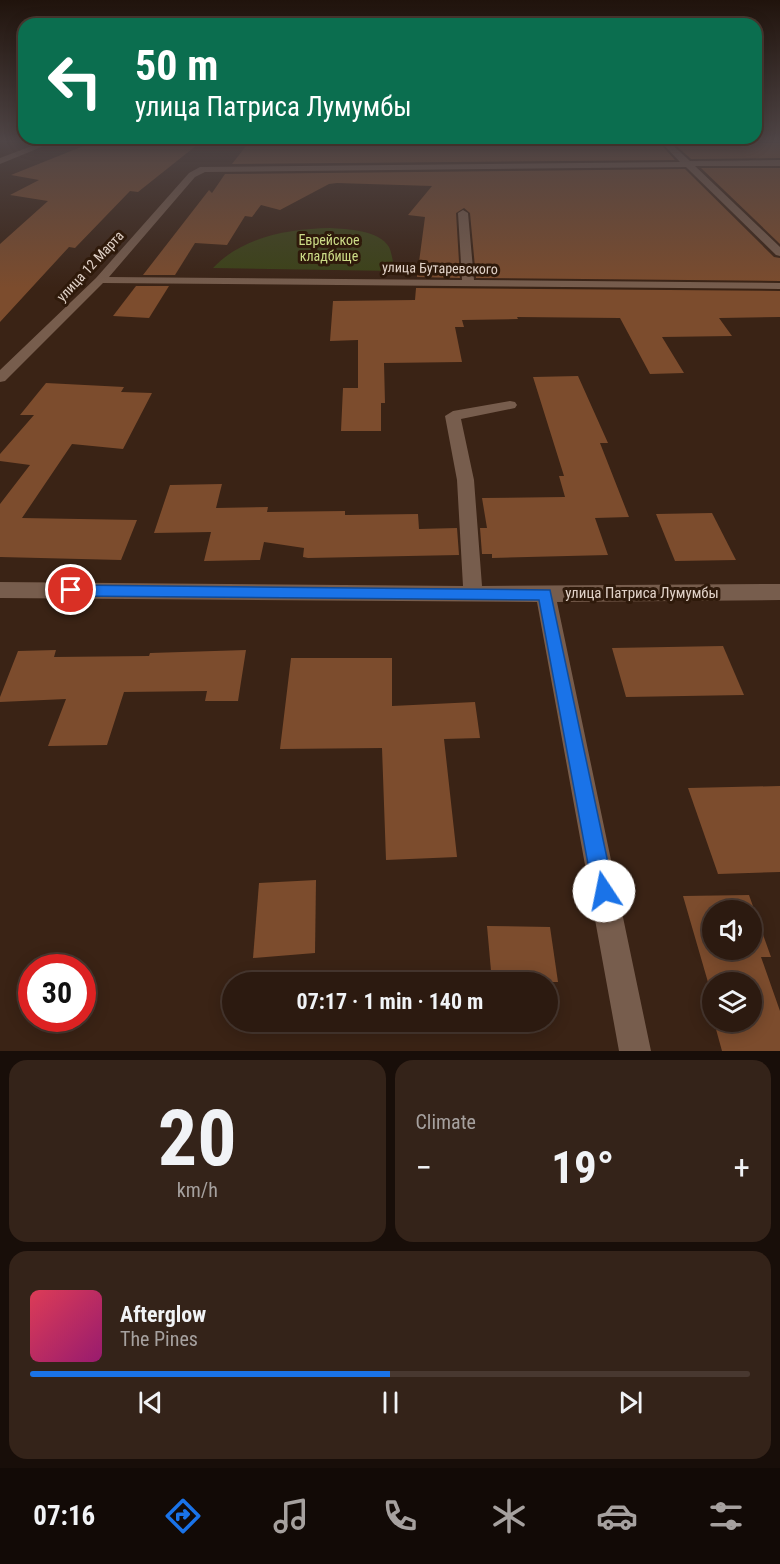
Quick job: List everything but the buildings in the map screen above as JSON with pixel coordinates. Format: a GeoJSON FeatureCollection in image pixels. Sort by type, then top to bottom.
{"type":"FeatureCollection","features":[{"type":"Feature","properties":{"kind":"street","name":"улица 12 Марта"},"geometry":{"type":"LineString","coordinates":[[0,378],[100,280],[181,190]]}},
{"type":"Feature","properties":{"kind":"street"},"geometry":{"type":"LineString","coordinates":[[715,190],[780,253]]}},
{"type":"Feature","properties":{"kind":"street"},"geometry":{"type":"LineString","coordinates":[[463,213],[468,283]]}},
{"type":"Feature","properties":{"kind":"street","name":"улица Бутаревского"},"geometry":{"type":"LineString","coordinates":[[100,280],[780,286]]}},
{"type":"Feature","properties":{"kind":"street"},"geometry":{"type":"LineString","coordinates":[[473,594],[464,476],[459,434],[453,416],[510,405]]}},
{"type":"Feature","properties":{"kind":"street","name":"улица Патриса Лумумбы"},"geometry":{"type":"LineString","coordinates":[[0,590],[473,594],[780,592]]}},
{"type":"Feature","properties":{"kind":"street"},"geometry":{"type":"LineString","coordinates":[[545,594],[635,1051]]}},
{"type":"Feature","properties":{"kind":"green space","name":"Еврейское кладбище"},"geometry":{"type":"Polygon","coordinates":[[[330,228],[362,232],[378,237],[389,247],[395,271],[213,268],[238,248],[267,236],[299,230],[330,228]]]}},
{"type":"Feature","properties":{"kind":"route"},"geometry":{"type":"LineString","coordinates":[[71,590],[545,594],[604,891]]}}]}
